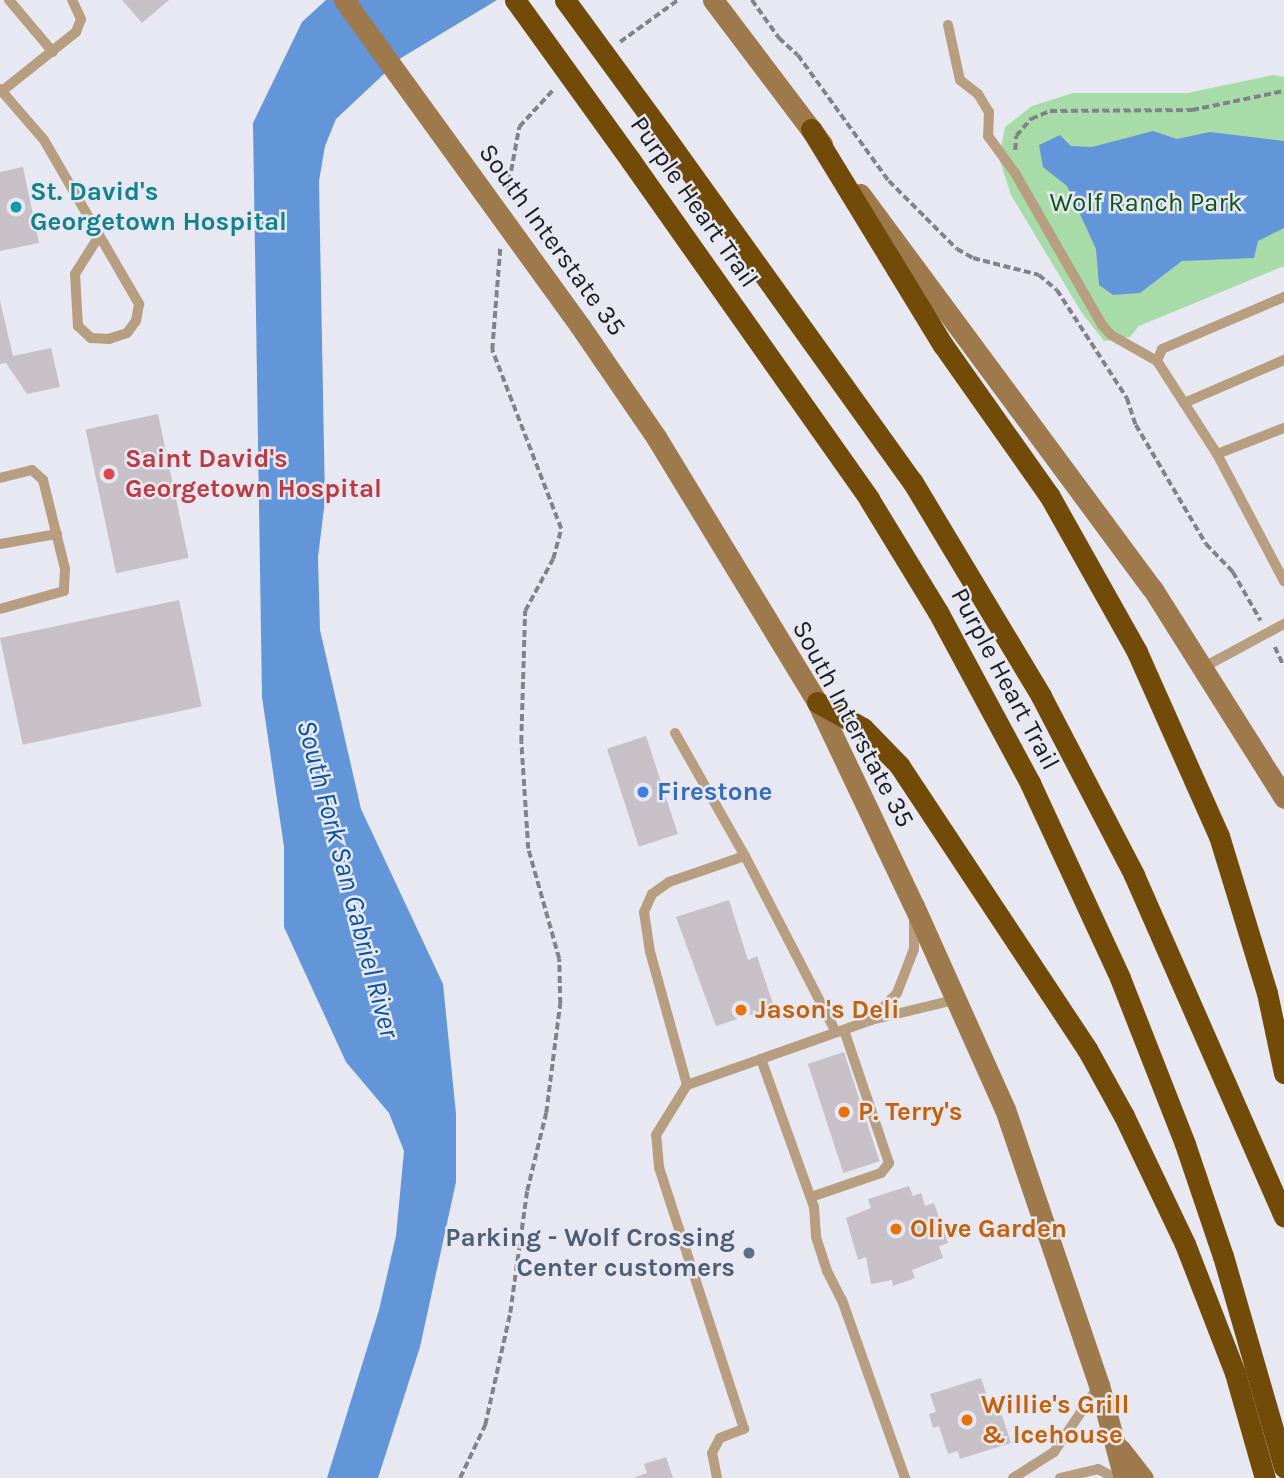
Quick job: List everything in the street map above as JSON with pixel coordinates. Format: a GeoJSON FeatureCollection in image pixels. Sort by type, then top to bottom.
{"type":"FeatureCollection","features":[{"type":"Feature","properties":{"kind":"highway","name":"Purple Heart Trail"},"geometry":{"type":"LineString","coordinates":[[515,0],[869,499],[938,612],[1030,783],[1109,954],[1185,1144],[1223,1256],[1284,1467]]}},
{"type":"Feature","properties":{"kind":"highway","name":"Purple Heart Trail"},"geometry":{"type":"LineString","coordinates":[[565,0],[905,471],[1041,696],[1134,875],[1284,1216]]}},
{"type":"Feature","properties":{"kind":"highway"},"geometry":{"type":"LineString","coordinates":[[811,129],[943,345],[1049,495],[1137,652],[1219,836],[1268,993],[1284,1073]]}},
{"type":"Feature","properties":{"kind":"highway"},"geometry":{"type":"LineString","coordinates":[[817,702],[863,728],[899,765],[1087,1049],[1185,1244],[1235,1373],[1265,1478]]}},
{"type":"Feature","properties":{"kind":"main road","name":"South Interstate 35"},"geometry":{"type":"LineString","coordinates":[[344,0],[580,326],[656,437],[817,702],[958,999],[1005,1109],[1099,1385],[1124,1478]]}},
{"type":"Feature","properties":{"kind":"main road"},"geometry":{"type":"LineString","coordinates":[[713,0],[1063,463],[1204,667],[1284,798]]}},
{"type":"Feature","properties":{"kind":"main road"},"geometry":{"type":"LineString","coordinates":[[1117,1445],[1143,1478]]}},
{"type":"Feature","properties":{"kind":"lane"},"geometry":{"type":"LineString","coordinates":[[9,0],[52,52]]}},
{"type":"Feature","properties":{"kind":"lane"},"geometry":{"type":"LineString","coordinates":[[72,0],[81,23],[52,52],[1,90],[44,140],[139,304],[136,321],[127,333],[109,339],[91,338],[78,326],[75,274],[99,236]]}},
{"type":"Feature","properties":{"kind":"lane"},"geometry":{"type":"LineString","coordinates":[[948,25],[960,80],[978,94],[989,112],[988,136],[1015,173],[1102,325],[1111,335],[1157,361],[1217,454],[1284,581]]}},
{"type":"Feature","properties":{"kind":"lane"},"geometry":{"type":"LineString","coordinates":[[1157,361],[1162,349],[1284,297]]}},
{"type":"Feature","properties":{"kind":"lane"},"geometry":{"type":"LineString","coordinates":[[1184,403],[1284,360]]}},
{"type":"Feature","properties":{"kind":"lane"},"geometry":{"type":"LineString","coordinates":[[1217,454],[1284,428]]}},
{"type":"Feature","properties":{"kind":"lane"},"geometry":{"type":"LineString","coordinates":[[0,478],[32,470],[43,480],[65,569],[65,591],[0,609]]}},
{"type":"Feature","properties":{"kind":"lane"},"geometry":{"type":"LineString","coordinates":[[0,544],[57,534]]}},
{"type":"Feature","properties":{"kind":"lane"},"geometry":{"type":"LineString","coordinates":[[1204,667],[1284,624]]}},
{"type":"Feature","properties":{"kind":"lane"},"geometry":{"type":"LineString","coordinates":[[675,733],[746,856],[840,1031],[889,1163],[881,1173],[811,1198]]}},
{"type":"Feature","properties":{"kind":"lane"},"geometry":{"type":"LineString","coordinates":[[687,1085],[650,952],[644,912],[652,894],[669,882],[746,856]]}},
{"type":"Feature","properties":{"kind":"lane"},"geometry":{"type":"LineString","coordinates":[[871,1020],[897,993],[914,949],[914,906]]}},
{"type":"Feature","properties":{"kind":"lane"},"geometry":{"type":"LineString","coordinates":[[717,1478],[712,1453],[720,1438],[744,1429],[659,1167],[656,1135],[687,1085],[871,1020],[958,999]]}},
{"type":"Feature","properties":{"kind":"lane"},"geometry":{"type":"LineString","coordinates":[[761,1059],[811,1198],[816,1237],[827,1271],[842,1300],[905,1478]]}},
{"type":"Feature","properties":{"kind":"lane"},"geometry":{"type":"LineString","coordinates":[[1013,1478],[1054,1452],[1099,1385]]}},
{"type":"Feature","properties":{"kind":"lane"},"geometry":{"type":"LineString","coordinates":[[1059,1478],[1098,1469],[1115,1478]]}},
{"type":"Feature","properties":{"kind":"path"},"geometry":{"type":"LineString","coordinates":[[615,45],[678,0]]}},
{"type":"Feature","properties":{"kind":"path"},"geometry":{"type":"LineString","coordinates":[[752,0],[779,38],[798,55],[889,181],[957,248],[973,258],[1039,275],[1057,290],[1127,398],[1136,425],[1206,544],[1233,572],[1261,621]]}},
{"type":"Feature","properties":{"kind":"path"},"geometry":{"type":"LineString","coordinates":[[505,205],[519,127],[542,98],[563,83]]}},
{"type":"Feature","properties":{"kind":"path"},"geometry":{"type":"LineString","coordinates":[[1015,173],[1016,136],[1031,119],[1050,111],[1192,110],[1248,95],[1284,91]]}},
{"type":"Feature","properties":{"kind":"path"},"geometry":{"type":"LineString","coordinates":[[460,1478],[485,1424],[510,1313],[560,1004],[559,959],[528,849],[521,742],[525,611],[552,559],[561,529],[492,350],[500,245]]}},
{"type":"Feature","properties":{"kind":"path"},"geometry":{"type":"LineString","coordinates":[[1275,647],[1284,666]]}},
{"type":"Feature","properties":{"kind":"green space","name":"Wolf Ranch Park"},"geometry":{"type":"Polygon","coordinates":[[[1273,75],[1284,77],[1284,266],[1139,326],[1130,337],[1104,341],[1082,313],[1011,195],[999,158],[1005,127],[1032,106],[1073,93],[1187,93],[1273,75]]]}},
{"type":"Feature","properties":{"kind":"water","name":"South Fork San Gabriel River"},"geometry":{"type":"Polygon","coordinates":[[[326,0],[497,0],[401,58],[336,119],[325,146],[319,181],[325,500],[318,557],[320,630],[361,809],[443,984],[456,1114],[456,1182],[420,1347],[378,1478],[327,1478],[379,1310],[396,1236],[404,1151],[389,1113],[346,1062],[284,927],[284,847],[262,697],[253,123],[302,22],[326,0]]]}},
{"type":"Feature","properties":{"kind":"water"},"geometry":{"type":"Polygon","coordinates":[[[1153,131],[1177,139],[1210,132],[1284,141],[1284,228],[1258,241],[1254,258],[1182,261],[1140,293],[1113,295],[1099,285],[1096,249],[1067,186],[1043,167],[1039,145],[1060,135],[1071,146],[1092,147],[1153,131]]]}},
{"type":"Feature","properties":{"kind":"building"},"geometry":{"type":"Polygon","coordinates":[[[122,0],[169,0],[142,23],[122,0]]]}},
{"type":"Feature","properties":{"kind":"building","name":"St. David's Georgetown Hospital"},"geometry":{"type":"Polygon","coordinates":[[[23,167],[39,243],[0,251],[0,172],[23,167]]]}},
{"type":"Feature","properties":{"kind":"building","name":"St. David's Georgetown Hospital"},"geometry":{"type":"Polygon","coordinates":[[[0,301],[13,356],[51,348],[60,387],[27,394],[6,363],[0,364],[0,301]]]}},
{"type":"Feature","properties":{"kind":"building"},"geometry":{"type":"Polygon","coordinates":[[[158,414],[189,558],[116,573],[86,429],[158,414]]]}},
{"type":"Feature","properties":{"kind":"building"},"geometry":{"type":"Polygon","coordinates":[[[179,600],[202,707],[23,745],[0,638],[179,600]]]}},
{"type":"Feature","properties":{"kind":"building","name":"Firestone"},"geometry":{"type":"Polygon","coordinates":[[[646,736],[678,834],[639,847],[607,749],[646,736]]]}},
{"type":"Feature","properties":{"kind":"building"},"geometry":{"type":"Polygon","coordinates":[[[729,900],[748,960],[757,956],[774,1007],[716,1026],[676,917],[729,900]]]}},
{"type":"Feature","properties":{"kind":"building","name":"P. Terry's"},"geometry":{"type":"Polygon","coordinates":[[[844,1052],[880,1161],[843,1173],[808,1064],[844,1052]]]}},
{"type":"Feature","properties":{"kind":"building","name":"Olive Garden"},"geometry":{"type":"Polygon","coordinates":[[[909,1186],[913,1196],[921,1193],[925,1206],[934,1203],[948,1243],[939,1246],[943,1258],[912,1270],[915,1278],[893,1286],[892,1280],[871,1284],[866,1257],[858,1260],[846,1218],[871,1208],[868,1199],[909,1186]]]}},
{"type":"Feature","properties":{"kind":"building","name":"Willie's Grill & Icehouse"},"geometry":{"type":"Polygon","coordinates":[[[981,1378],[991,1409],[999,1406],[1011,1443],[960,1459],[958,1451],[948,1454],[939,1426],[933,1428],[929,1414],[936,1412],[930,1394],[981,1378]]]}},
{"type":"Feature","properties":{"kind":"building"},"geometry":{"type":"Polygon","coordinates":[[[666,1457],[673,1478],[633,1478],[647,1473],[644,1464],[666,1457]]]}},
{"type":"Feature","properties":{"kind":"place","name":"St. David's Georgetown Hospital"},"geometry":{"type":"Point","coordinates":[16,207]}},
{"type":"Feature","properties":{"kind":"place","name":"Saint David's Georgetown Hospital"},"geometry":{"type":"Point","coordinates":[109,474]}},
{"type":"Feature","properties":{"kind":"place","name":"Firestone"},"geometry":{"type":"Point","coordinates":[643,792]}},
{"type":"Feature","properties":{"kind":"place","name":"Jason's Deli"},"geometry":{"type":"Point","coordinates":[741,1010]}},
{"type":"Feature","properties":{"kind":"place","name":"P. Terry's"},"geometry":{"type":"Point","coordinates":[844,1112]}},
{"type":"Feature","properties":{"kind":"place","name":"Olive Garden"},"geometry":{"type":"Point","coordinates":[896,1229]}},
{"type":"Feature","properties":{"kind":"place","name":"Parking - Wolf Crossing Center customers"},"geometry":{"type":"Point","coordinates":[749,1253]}},
{"type":"Feature","properties":{"kind":"place","name":"Willie's Grill & Icehouse"},"geometry":{"type":"Point","coordinates":[967,1420]}}]}
